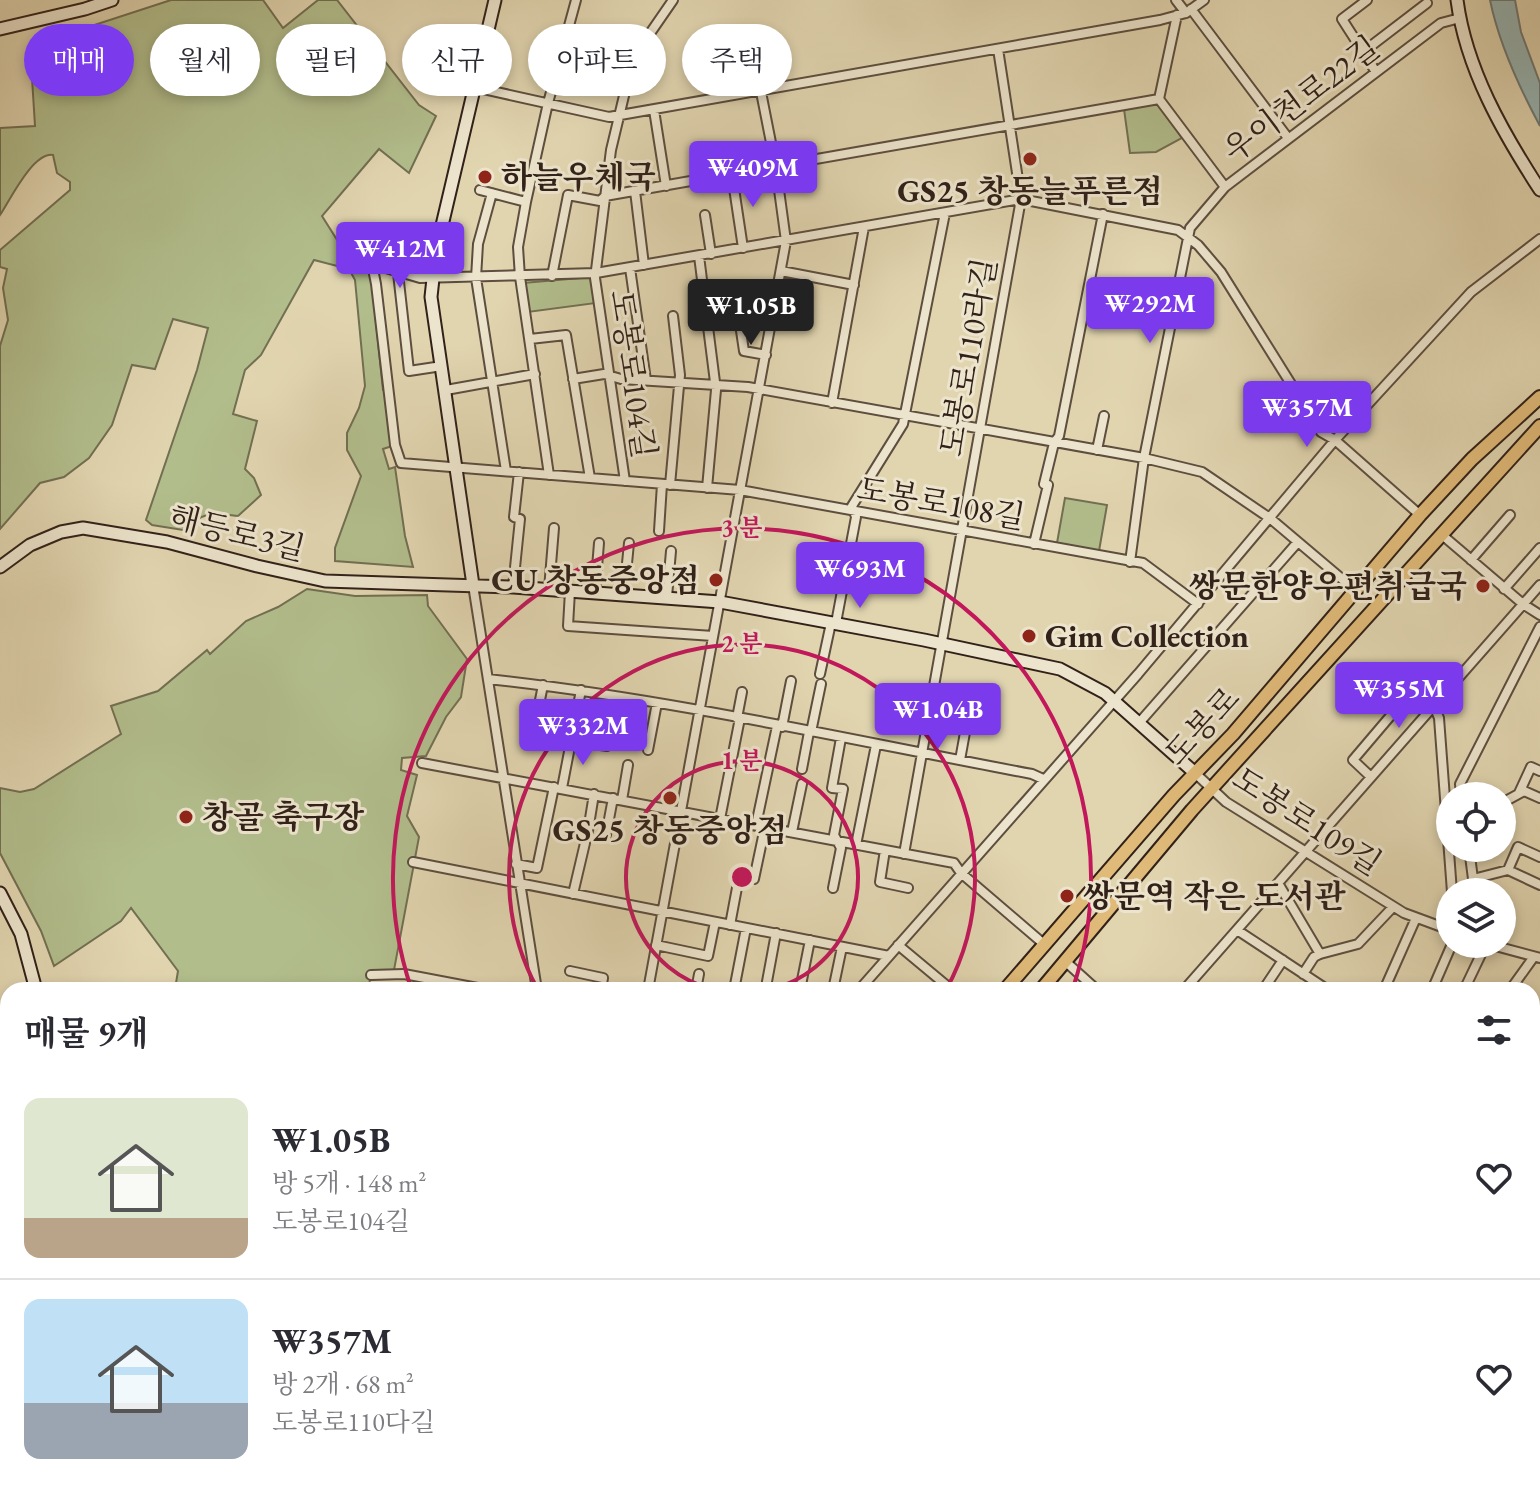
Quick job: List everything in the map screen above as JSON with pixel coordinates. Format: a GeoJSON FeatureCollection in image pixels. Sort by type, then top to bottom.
{"type":"FeatureCollection","features":[{"type":"Feature","properties":{"kind":"main road","name":"도봉로"},"geometry":{"type":"LineString","coordinates":[[1012,982],[1195,773],[1233,734],[1420,515],[1472,459],[1540,397]]}},
{"type":"Feature","properties":{"kind":"main road","name":"도봉로"},"geometry":{"type":"LineString","coordinates":[[1048,982],[1212,789],[1326,661],[1407,577],[1441,534],[1540,426]]}},
{"type":"Feature","properties":{"kind":"street"},"geometry":{"type":"LineString","coordinates":[[0,29],[112,0]]}},
{"type":"Feature","properties":{"kind":"street"},"geometry":{"type":"LineString","coordinates":[[489,24],[495,0]]}},
{"type":"Feature","properties":{"kind":"street"},"geometry":{"type":"LineString","coordinates":[[549,475],[518,247],[548,103],[576,0]]}},
{"type":"Feature","properties":{"kind":"street","name":"도봉로104길"},"geometry":{"type":"LineString","coordinates":[[625,481],[596,273],[605,196],[633,58],[673,0]]}},
{"type":"Feature","properties":{"kind":"street"},"geometry":{"type":"LineString","coordinates":[[1176,0],[1288,138]]}},
{"type":"Feature","properties":{"kind":"street"},"geometry":{"type":"LineString","coordinates":[[792,86],[1185,13],[1204,0]]}},
{"type":"Feature","properties":{"kind":"street"},"geometry":{"type":"LineString","coordinates":[[1367,0],[1342,19],[1376,72]]}},
{"type":"Feature","properties":{"kind":"street"},"geometry":{"type":"LineString","coordinates":[[1457,0],[1460,18],[1493,110],[1540,190]]}},
{"type":"Feature","properties":{"kind":"street"},"geometry":{"type":"LineString","coordinates":[[1363,52],[1427,3]]}},
{"type":"Feature","properties":{"kind":"street"},"geometry":{"type":"LineString","coordinates":[[1159,99],[1185,13]]}},
{"type":"Feature","properties":{"kind":"street","name":"우이천로22길"},"geometry":{"type":"LineString","coordinates":[[1187,237],[1190,228],[1225,187],[1441,23],[1460,18]]}},
{"type":"Feature","properties":{"kind":"street","name":"도봉로110라길"},"geometry":{"type":"LineString","coordinates":[[904,854],[1021,199],[998,49]]}},
{"type":"Feature","properties":{"kind":"street"},"geometry":{"type":"LineString","coordinates":[[512,95],[609,117],[737,96]]}},
{"type":"Feature","properties":{"kind":"street"},"geometry":{"type":"LineString","coordinates":[[472,96],[436,251],[432,305],[502,778],[536,982]]}},
{"type":"Feature","properties":{"kind":"street"},"geometry":{"type":"LineString","coordinates":[[649,982],[786,241],[762,96]]}},
{"type":"Feature","properties":{"kind":"street"},"geometry":{"type":"LineString","coordinates":[[552,276],[568,195],[600,201],[605,196],[1159,99]]}},
{"type":"Feature","properties":{"kind":"street"},"geometry":{"type":"LineString","coordinates":[[1159,99],[1225,187]]}},
{"type":"Feature","properties":{"kind":"street"},"geometry":{"type":"LineString","coordinates":[[654,110],[666,186]]}},
{"type":"Feature","properties":{"kind":"street"},"geometry":{"type":"LineString","coordinates":[[732,175],[743,248]]}},
{"type":"Feature","properties":{"kind":"street"},"geometry":{"type":"LineString","coordinates":[[480,190],[526,202]]}},
{"type":"Feature","properties":{"kind":"street","name":"도봉로104길"},"geometry":{"type":"LineString","coordinates":[[635,191],[644,265]]}},
{"type":"Feature","properties":{"kind":"street"},"geometry":{"type":"LineString","coordinates":[[492,193],[478,244],[476,278],[506,471]]}},
{"type":"Feature","properties":{"kind":"street","name":"도봉로104길"},"geometry":{"type":"LineString","coordinates":[[398,273],[420,278],[596,273],[1021,199],[1178,230],[1198,245],[1221,272],[1321,432],[1335,440],[1420,515]]}},
{"type":"Feature","properties":{"kind":"street"},"geometry":{"type":"LineString","coordinates":[[802,769],[856,517],[852,506],[903,424],[945,213]]}},
{"type":"Feature","properties":{"kind":"street"},"geometry":{"type":"LineString","coordinates":[[1034,544],[1048,485],[1044,484],[1054,443],[1059,436],[1103,214]]}},
{"type":"Feature","properties":{"kind":"street"},"geometry":{"type":"LineString","coordinates":[[705,215],[711,254]]}},
{"type":"Feature","properties":{"kind":"street"},"geometry":{"type":"LineString","coordinates":[[832,403],[864,227]]}},
{"type":"Feature","properties":{"kind":"street"},"geometry":{"type":"LineString","coordinates":[[1130,562],[1144,458],[1187,237]]}},
{"type":"Feature","properties":{"kind":"street"},"geometry":{"type":"LineString","coordinates":[[866,982],[1198,604],[1335,440],[1471,292],[1540,239]]}},
{"type":"Feature","properties":{"kind":"street"},"geometry":{"type":"LineString","coordinates":[[699,256],[715,385],[707,488]]}},
{"type":"Feature","properties":{"kind":"street","name":"도봉로108길"},"geometry":{"type":"LineString","coordinates":[[398,273],[372,264],[395,445],[401,463],[740,490],[1143,563],[1198,604]]}},
{"type":"Feature","properties":{"kind":"street","name":"도봉로104길"},"geometry":{"type":"LineString","coordinates":[[630,268],[646,380]]}},
{"type":"Feature","properties":{"kind":"street"},"geometry":{"type":"LineString","coordinates":[[781,271],[854,285]]}},
{"type":"Feature","properties":{"kind":"street"},"geometry":{"type":"LineString","coordinates":[[398,273],[409,371],[442,366]]}},
{"type":"Feature","properties":{"kind":"street"},"geometry":{"type":"LineString","coordinates":[[736,297],[744,351],[766,355]]}},
{"type":"Feature","properties":{"kind":"street","name":"도봉로104길"},"geometry":{"type":"LineString","coordinates":[[666,484],[680,383],[673,316]]}},
{"type":"Feature","properties":{"kind":"street"},"geometry":{"type":"LineString","coordinates":[[530,339],[566,335],[590,478]]}},
{"type":"Feature","properties":{"kind":"street"},"geometry":{"type":"LineString","coordinates":[[446,390],[535,374]]}},
{"type":"Feature","properties":{"kind":"street"},"geometry":{"type":"LineString","coordinates":[[573,379],[611,374],[621,379],[760,389],[1144,458],[1202,472],[1271,519],[1355,590]]}},
{"type":"Feature","properties":{"kind":"street"},"geometry":{"type":"LineString","coordinates":[[1097,450],[1104,416]]}},
{"type":"Feature","properties":{"kind":"street"},"geometry":{"type":"LineString","coordinates":[[513,587],[520,519],[514,517],[519,472]]}},
{"type":"Feature","properties":{"kind":"street"},"geometry":{"type":"LineString","coordinates":[[659,531],[666,484]]}},
{"type":"Feature","properties":{"kind":"street"},"geometry":{"type":"LineString","coordinates":[[1471,560],[1510,515]]}},
{"type":"Feature","properties":{"kind":"street","name":"해등로3길"},"geometry":{"type":"LineString","coordinates":[[0,567],[30,545],[61,532],[83,528],[156,540],[325,581],[513,587],[720,602],[1060,669],[1088,682],[1113,700],[1195,773]]}},
{"type":"Feature","properties":{"kind":"street"},"geometry":{"type":"LineString","coordinates":[[549,589],[554,528]]}},
{"type":"Feature","properties":{"kind":"street"},"geometry":{"type":"LineString","coordinates":[[1441,534],[1504,589],[1540,615]]}},
{"type":"Feature","properties":{"kind":"street"},"geometry":{"type":"LineString","coordinates":[[595,592],[599,543]]}},
{"type":"Feature","properties":{"kind":"street"},"geometry":{"type":"LineString","coordinates":[[624,594],[629,543]]}},
{"type":"Feature","properties":{"kind":"street"},"geometry":{"type":"LineString","coordinates":[[1139,723],[1297,543]]}},
{"type":"Feature","properties":{"kind":"street"},"geometry":{"type":"LineString","coordinates":[[1504,589],[1540,548]]}},
{"type":"Feature","properties":{"kind":"street"},"geometry":{"type":"LineString","coordinates":[[667,597],[671,551]]}},
{"type":"Feature","properties":{"kind":"street"},"geometry":{"type":"LineString","coordinates":[[1191,982],[1540,585]]}},
{"type":"Feature","properties":{"kind":"street"},"geometry":{"type":"LineString","coordinates":[[570,591],[568,626],[713,636]]}},
{"type":"Feature","properties":{"kind":"street"},"geometry":{"type":"LineString","coordinates":[[1461,782],[1540,627]]}},
{"type":"Feature","properties":{"kind":"street"},"geometry":{"type":"LineString","coordinates":[[488,679],[657,703],[1032,774],[1043,779]]}},
{"type":"Feature","properties":{"kind":"street"},"geometry":{"type":"LineString","coordinates":[[1371,777],[1353,760],[1421,680],[1441,697]]}},
{"type":"Feature","properties":{"kind":"street"},"geometry":{"type":"LineString","coordinates":[[730,925],[739,877],[754,879],[760,826],[791,681]]}},
{"type":"Feature","properties":{"kind":"street"},"geometry":{"type":"LineString","coordinates":[[543,685],[533,735],[607,746],[619,697]]}},
{"type":"Feature","properties":{"kind":"street"},"geometry":{"type":"LineString","coordinates":[[516,864],[537,868],[581,690]]}},
{"type":"Feature","properties":{"kind":"street"},"geometry":{"type":"LineString","coordinates":[[720,819],[742,692]]}},
{"type":"Feature","properties":{"kind":"street"},"geometry":{"type":"LineString","coordinates":[[648,750],[657,703]]}},
{"type":"Feature","properties":{"kind":"street"},"geometry":{"type":"LineString","coordinates":[[1434,706],[1439,718],[1451,878]]}},
{"type":"Feature","properties":{"kind":"street"},"geometry":{"type":"LineString","coordinates":[[960,760],[968,716]]}},
{"type":"Feature","properties":{"kind":"street"},"geometry":{"type":"LineString","coordinates":[[833,888],[841,848],[834,835],[843,789],[832,788],[841,738]]}},
{"type":"Feature","properties":{"kind":"street"},"geometry":{"type":"LineString","coordinates":[[856,845],[876,745]]}},
{"type":"Feature","properties":{"kind":"street"},"geometry":{"type":"LineString","coordinates":[[422,763],[954,863],[961,873],[1045,945]]}},
{"type":"Feature","properties":{"kind":"street"},"geometry":{"type":"LineString","coordinates":[[606,835],[628,765]]}},
{"type":"Feature","properties":{"kind":"street"},"geometry":{"type":"LineString","coordinates":[[1519,793],[1531,767],[1540,771]]}},
{"type":"Feature","properties":{"kind":"street","name":"도봉로109길"},"geometry":{"type":"LineString","coordinates":[[1195,773],[1226,802],[1393,907],[1436,925]]}},
{"type":"Feature","properties":{"kind":"street"},"geometry":{"type":"LineString","coordinates":[[792,832],[802,784]]}},
{"type":"Feature","properties":{"kind":"street"},"geometry":{"type":"LineString","coordinates":[[1516,795],[1524,791],[1540,798]]}},
{"type":"Feature","properties":{"kind":"street"},"geometry":{"type":"LineString","coordinates":[[588,831],[594,794]]}},
{"type":"Feature","properties":{"kind":"street"},"geometry":{"type":"LineString","coordinates":[[573,894],[585,843]]}},
{"type":"Feature","properties":{"kind":"street"},"geometry":{"type":"LineString","coordinates":[[1508,870],[1518,847],[1540,857]]}},
{"type":"Feature","properties":{"kind":"street"},"geometry":{"type":"LineString","coordinates":[[885,850],[880,882],[908,888]]}},
{"type":"Feature","properties":{"kind":"street"},"geometry":{"type":"LineString","coordinates":[[413,862],[889,956]]}},
{"type":"Feature","properties":{"kind":"street"},"geometry":{"type":"LineString","coordinates":[[1471,862],[1473,879],[1508,870],[1540,885]]}},
{"type":"Feature","properties":{"kind":"street"},"geometry":{"type":"LineString","coordinates":[[1278,883],[1320,954],[1314,957],[1303,974]]}},
{"type":"Feature","properties":{"kind":"street"},"geometry":{"type":"LineString","coordinates":[[0,893],[21,934],[34,982]]}},
{"type":"Feature","properties":{"kind":"street","name":"도봉로109길"},"geometry":{"type":"LineString","coordinates":[[1320,954],[1358,944],[1393,907]]}},
{"type":"Feature","properties":{"kind":"street"},"geometry":{"type":"LineString","coordinates":[[1388,982],[1416,918]]}},
{"type":"Feature","properties":{"kind":"street"},"geometry":{"type":"LineString","coordinates":[[656,945],[708,956],[715,922]]}},
{"type":"Feature","properties":{"kind":"street"},"geometry":{"type":"LineString","coordinates":[[736,982],[746,928]]}},
{"type":"Feature","properties":{"kind":"street"},"geometry":{"type":"LineString","coordinates":[[1237,930],[1316,981]]}},
{"type":"Feature","properties":{"kind":"street"},"geometry":{"type":"LineString","coordinates":[[767,982],[776,933]]}},
{"type":"Feature","properties":{"kind":"street"},"geometry":{"type":"LineString","coordinates":[[802,982],[810,940]]}},
{"type":"Feature","properties":{"kind":"street"},"geometry":{"type":"LineString","coordinates":[[898,945],[942,982]]}},
{"type":"Feature","properties":{"kind":"street"},"geometry":{"type":"LineString","coordinates":[[835,982],[842,947]]}},
{"type":"Feature","properties":{"kind":"street"},"geometry":{"type":"LineString","coordinates":[[1516,952],[1536,958],[1516,982]]}},
{"type":"Feature","properties":{"kind":"street"},"geometry":{"type":"LineString","coordinates":[[1435,982],[1446,958]]}},
{"type":"Feature","properties":{"kind":"street"},"geometry":{"type":"LineString","coordinates":[[1468,982],[1480,958]]}},
{"type":"Feature","properties":{"kind":"street"},"geometry":{"type":"LineString","coordinates":[[1268,982],[1283,960]]}},
{"type":"Feature","properties":{"kind":"street"},"geometry":{"type":"LineString","coordinates":[[1066,962],[1088,982]]}},
{"type":"Feature","properties":{"kind":"street"},"geometry":{"type":"LineString","coordinates":[[570,971],[603,978],[602,982]]}},
{"type":"Feature","properties":{"kind":"street"},"geometry":{"type":"LineString","coordinates":[[371,975],[404,974],[446,982]]}},
{"type":"Feature","properties":{"kind":"street"},"geometry":{"type":"LineString","coordinates":[[698,982],[699,974]]}},
{"type":"Feature","properties":{"kind":"green space"},"geometry":{"type":"Polygon","coordinates":[[[171,0],[263,0],[280,24],[276,24],[276,96],[386,96],[386,63],[402,83],[402,96],[412,96],[419,105],[436,116],[409,173],[379,149],[322,216],[346,254],[368,264],[383,390],[388,391],[395,445],[383,449],[389,469],[395,467],[413,567],[335,561],[335,548],[361,476],[347,450],[347,433],[365,386],[355,280],[349,269],[314,260],[261,355],[245,370],[233,414],[257,421],[245,469],[254,478],[261,495],[238,516],[204,516],[189,531],[152,525],[146,520],[197,370],[208,328],[173,319],[155,369],[132,365],[112,425],[89,458],[64,477],[40,483],[0,529],[0,346],[8,320],[3,288],[7,269],[0,267],[0,250],[70,190],[70,182],[57,173],[53,155],[45,156],[30,169],[0,215],[0,128],[35,126],[33,96],[134,96],[134,24],[97,24],[171,0]]]}},
{"type":"Feature","properties":{"kind":"green space"},"geometry":{"type":"Polygon","coordinates":[[[318,0],[337,0],[356,24],[288,24],[318,0]]]}},
{"type":"Feature","properties":{"kind":"green space"},"geometry":{"type":"Polygon","coordinates":[[[1157,103],[1182,138],[1156,152],[1130,153],[1124,109],[1157,103]]]}},
{"type":"Feature","properties":{"kind":"green space"},"geometry":{"type":"Polygon","coordinates":[[[592,277],[596,303],[528,312],[523,283],[592,277]]]}},
{"type":"Feature","properties":{"kind":"green space"},"geometry":{"type":"Polygon","coordinates":[[[1065,498],[1107,505],[1099,551],[1057,543],[1065,498]]]}},
{"type":"Feature","properties":{"kind":"green space"},"geometry":{"type":"Polygon","coordinates":[[[307,589],[355,596],[427,595],[428,606],[467,659],[461,697],[446,717],[426,756],[402,758],[401,770],[417,775],[407,816],[419,837],[394,970],[382,970],[371,975],[370,982],[176,982],[178,971],[131,908],[121,921],[54,966],[41,931],[0,853],[0,788],[20,792],[34,789],[121,734],[111,706],[158,691],[207,650],[210,654],[246,621],[278,607],[307,589]]]}},
{"type":"Feature","properties":{"kind":"water"},"geometry":{"type":"Polygon","coordinates":[[[1490,0],[1515,0],[1521,32],[1540,83],[1540,126],[1510,65],[1490,0]]]}},
{"type":"Feature","properties":{"kind":"place","name":"GS25 창동늘푸른점"},"geometry":{"type":"Point","coordinates":[1030,159]}},
{"type":"Feature","properties":{"kind":"place","name":"하늘우체국"},"geometry":{"type":"Point","coordinates":[485,177]}},
{"type":"Feature","properties":{"kind":"place","name":"CU 창동중앙점"},"geometry":{"type":"Point","coordinates":[716,580]}},
{"type":"Feature","properties":{"kind":"place","name":"쌍문한양우편취급국"},"geometry":{"type":"Point","coordinates":[1483,586]}},
{"type":"Feature","properties":{"kind":"place","name":"Gim Collection"},"geometry":{"type":"Point","coordinates":[1029,636]}},
{"type":"Feature","properties":{"kind":"place","name":"GS25 창동중앙점"},"geometry":{"type":"Point","coordinates":[670,798]}},
{"type":"Feature","properties":{"kind":"place","name":"창골 축구장"},"geometry":{"type":"Point","coordinates":[186,817]}},
{"type":"Feature","properties":{"kind":"place","name":"쌍문역 작은 도서관"},"geometry":{"type":"Point","coordinates":[1067,896]}}]}
